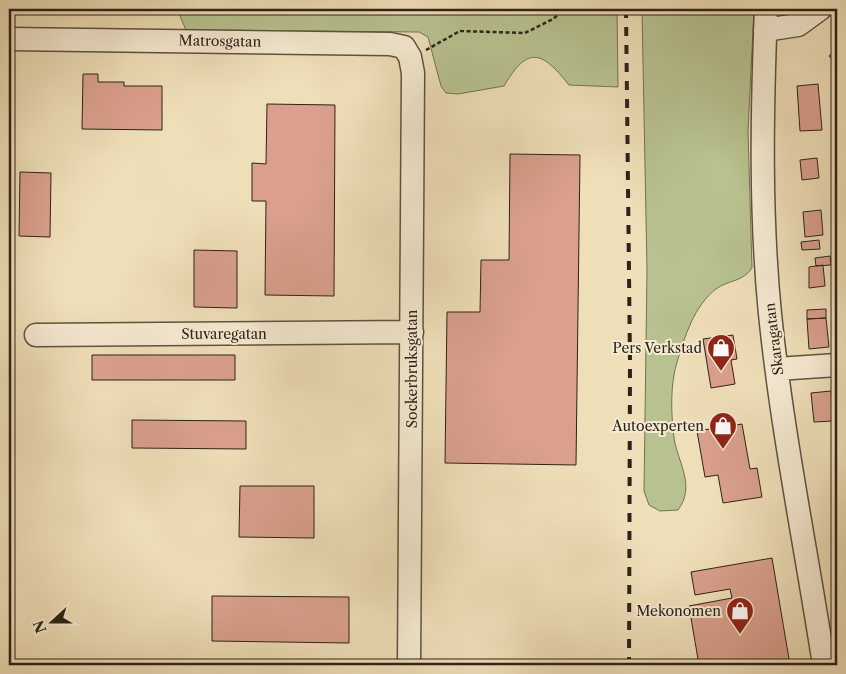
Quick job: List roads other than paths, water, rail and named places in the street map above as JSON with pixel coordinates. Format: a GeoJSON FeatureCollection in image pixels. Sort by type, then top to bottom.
{"type":"FeatureCollection","features":[{"type":"Feature","properties":{"kind":"street"},"geometry":{"type":"LineString","coordinates":[[766,20],[798,25],[820,9]]}},
{"type":"Feature","properties":{"kind":"street","name":"Skaragatan"},"geometry":{"type":"LineString","coordinates":[[766,20],[762,109],[764,235],[784,422],[824,665]]}},
{"type":"Feature","properties":{"kind":"street","name":"Matrosgatan"},"geometry":{"type":"LineString","coordinates":[[9,39],[390,44],[404,48],[411,65]]}},
{"type":"Feature","properties":{"kind":"street","name":"Sockerbruksgatan"},"geometry":{"type":"LineString","coordinates":[[409,665],[412,332],[411,65]]}},
{"type":"Feature","properties":{"kind":"street","name":"Stuvaregatan"},"geometry":{"type":"LineString","coordinates":[[36,335],[412,332]]}},
{"type":"Feature","properties":{"kind":"street"},"geometry":{"type":"LineString","coordinates":[[777,369],[837,365]]}},
{"type":"Feature","properties":{"kind":"railway"},"geometry":{"type":"LineString","coordinates":[[626,9],[630,362],[629,665]]}},
{"type":"Feature","properties":{"kind":"place","name":"Pers Verkstad"},"geometry":{"type":"Point","coordinates":[721,372]}},
{"type":"Feature","properties":{"kind":"place","name":"Autoexperten"},"geometry":{"type":"Point","coordinates":[723,450]}},
{"type":"Feature","properties":{"kind":"place","name":"Mekonomen"},"geometry":{"type":"Point","coordinates":[740,635]}}]}
